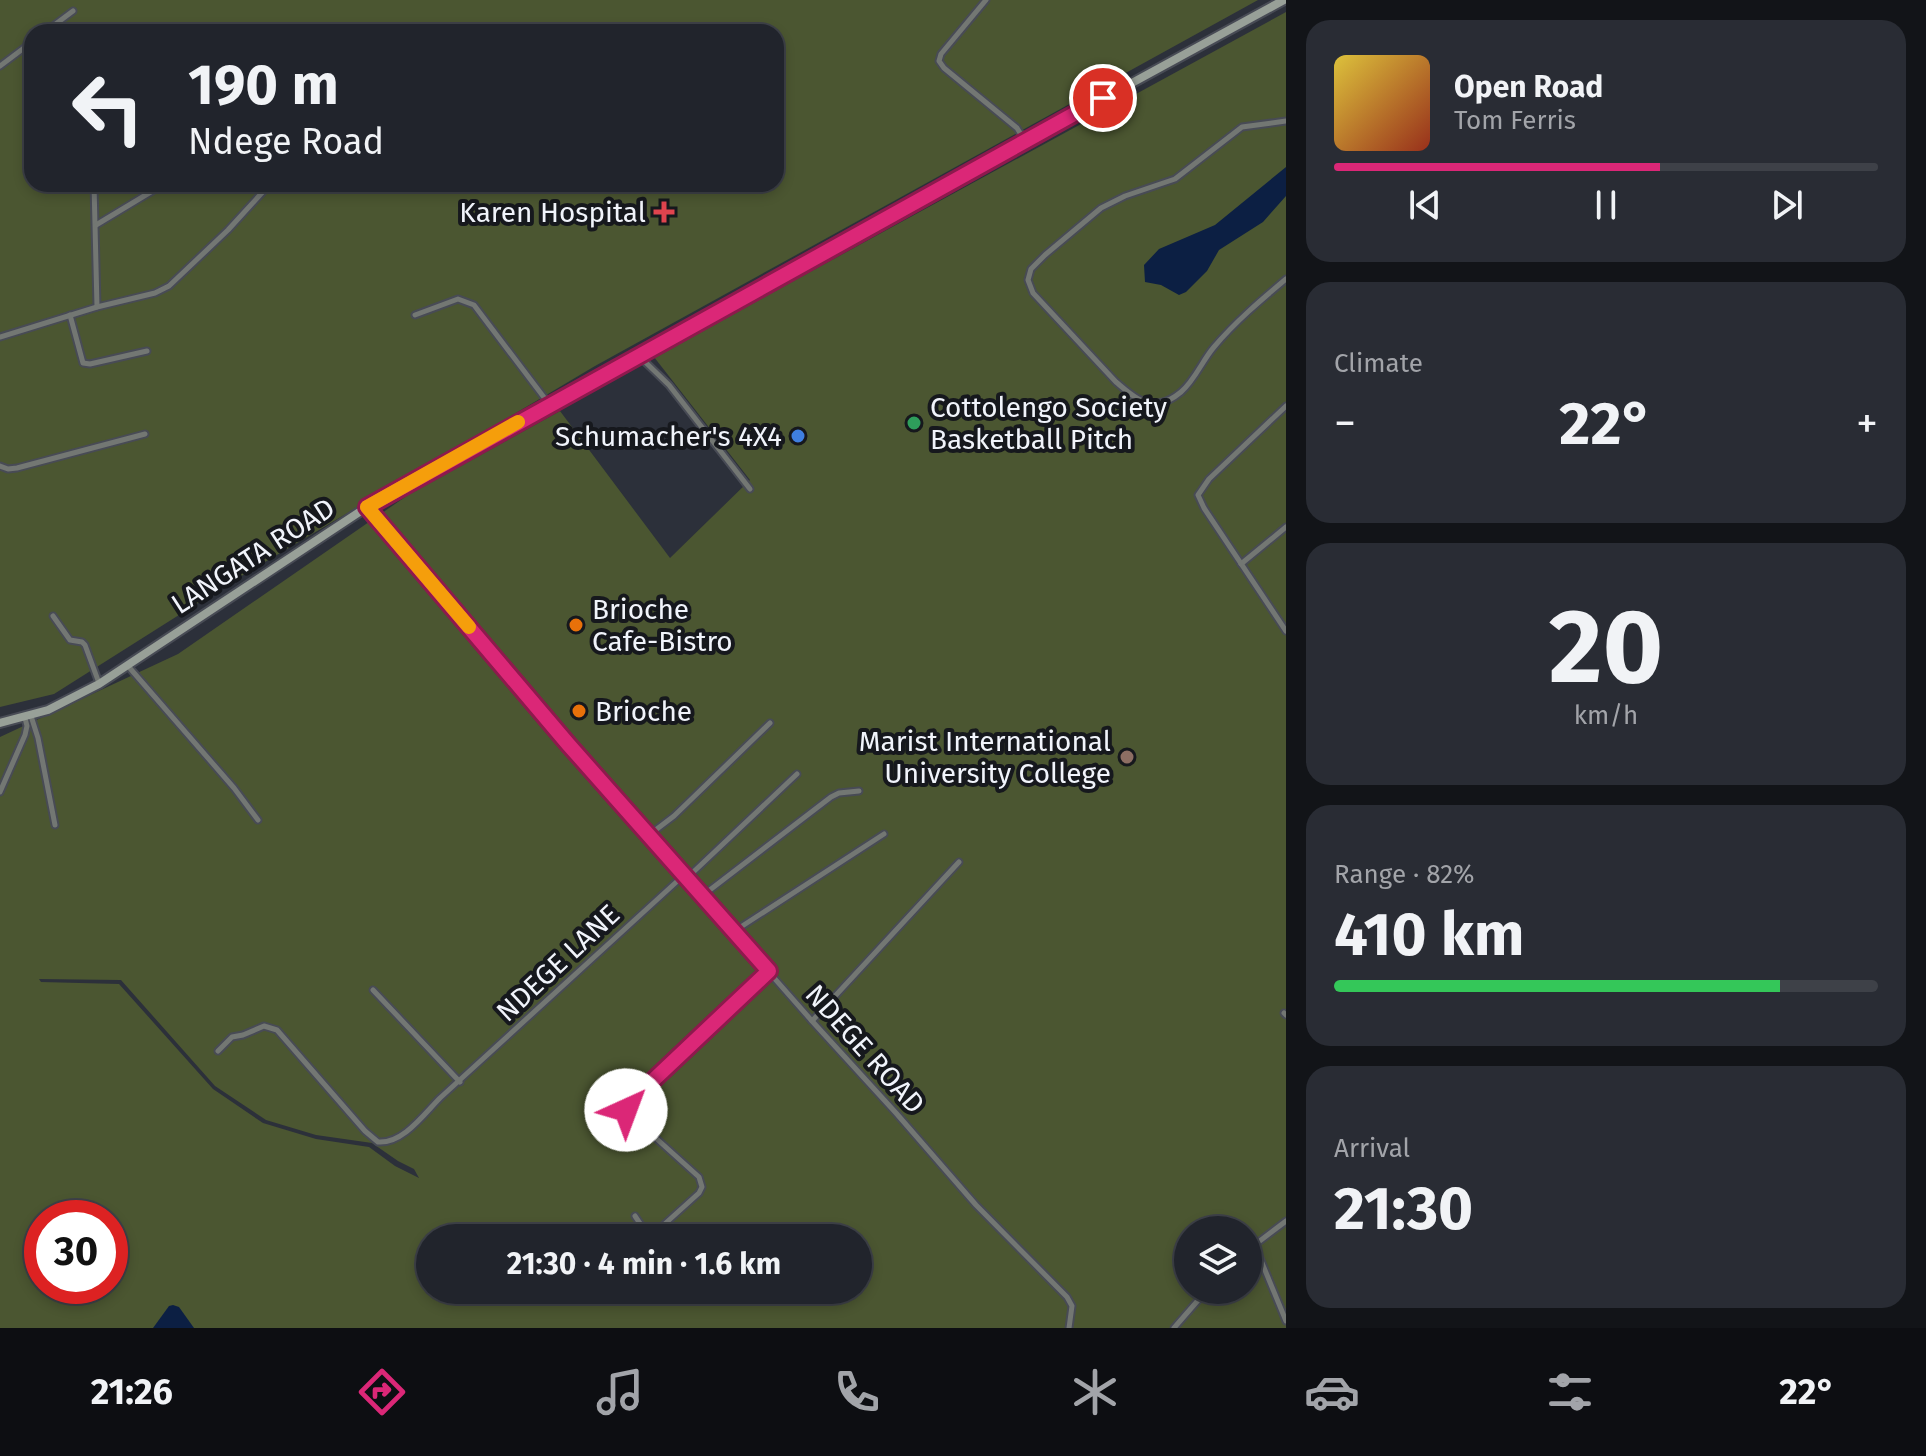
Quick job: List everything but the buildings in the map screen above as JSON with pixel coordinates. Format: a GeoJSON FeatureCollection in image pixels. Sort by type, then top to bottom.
{"type":"FeatureCollection","features":[{"type":"Feature","properties":{"kind":"main road","name":"LANGATA ROAD"},"geometry":{"type":"LineString","coordinates":[[0,723],[48,710],[99,684],[367,507],[1284,0]]}},
{"type":"Feature","properties":{"kind":"street"},"geometry":{"type":"LineString","coordinates":[[986,0],[941,54],[939,61],[1017,128],[1025,141]]}},
{"type":"Feature","properties":{"kind":"street"},"geometry":{"type":"LineString","coordinates":[[56,24],[73,11]]}},
{"type":"Feature","properties":{"kind":"street"},"geometry":{"type":"LineString","coordinates":[[0,66],[24,48]]}},
{"type":"Feature","properties":{"kind":"street"},"geometry":{"type":"LineString","coordinates":[[1286,121],[1242,127],[1180,176],[1101,208],[1045,255],[1031,269],[1028,280],[1033,293],[1116,382],[1139,399],[1160,403],[1183,391],[1229,330],[1286,279]]}},
{"type":"Feature","properties":{"kind":"street"},"geometry":{"type":"LineString","coordinates":[[94,192],[97,307]]}},
{"type":"Feature","properties":{"kind":"street"},"geometry":{"type":"LineString","coordinates":[[95,226],[151,192]]}},
{"type":"Feature","properties":{"kind":"street"},"geometry":{"type":"LineString","coordinates":[[0,337],[169,286],[263,192]]}},
{"type":"Feature","properties":{"kind":"street"},"geometry":{"type":"LineString","coordinates":[[415,315],[458,299],[474,305],[550,405]]}},
{"type":"Feature","properties":{"kind":"street"},"geometry":{"type":"LineString","coordinates":[[70,315],[83,363],[147,351]]}},
{"type":"Feature","properties":{"kind":"street"},"geometry":{"type":"LineString","coordinates":[[639,356],[669,385],[750,489]]}},
{"type":"Feature","properties":{"kind":"street"},"geometry":{"type":"LineString","coordinates":[[1286,406],[1209,479],[1198,495],[1286,631]]}},
{"type":"Feature","properties":{"kind":"street"},"geometry":{"type":"LineString","coordinates":[[0,466],[17,468],[145,434]]}},
{"type":"Feature","properties":{"kind":"street","name":"NDEGE ROAD"},"geometry":{"type":"LineString","coordinates":[[367,507],[733,932],[976,1205],[1067,1297],[1072,1306],[1069,1328]]}},
{"type":"Feature","properties":{"kind":"street"},"geometry":{"type":"LineString","coordinates":[[1241,564],[1286,527]]}},
{"type":"Feature","properties":{"kind":"street"},"geometry":{"type":"LineString","coordinates":[[53,616],[70,640],[85,645],[99,684]]}},
{"type":"Feature","properties":{"kind":"street"},"geometry":{"type":"LineString","coordinates":[[127,665],[258,820]]}},
{"type":"Feature","properties":{"kind":"street"},"geometry":{"type":"LineString","coordinates":[[0,792],[25,735],[28,717]]}},
{"type":"Feature","properties":{"kind":"street"},"geometry":{"type":"LineString","coordinates":[[28,717],[38,738],[55,825]]}},
{"type":"Feature","properties":{"kind":"street"},"geometry":{"type":"LineString","coordinates":[[649,835],[674,816],[770,723]]}},
{"type":"Feature","properties":{"kind":"street","name":"NDEGE LANE"},"geometry":{"type":"LineString","coordinates":[[218,1051],[232,1037],[264,1026],[277,1030],[374,1140],[382,1143],[398,1138],[797,774]]}},
{"type":"Feature","properties":{"kind":"street"},"geometry":{"type":"LineString","coordinates":[[702,896],[831,797],[859,791]]}},
{"type":"Feature","properties":{"kind":"street"},"geometry":{"type":"LineString","coordinates":[[733,932],[884,834]]}},
{"type":"Feature","properties":{"kind":"street"},"geometry":{"type":"LineString","coordinates":[[812,1021],[959,862]]}},
{"type":"Feature","properties":{"kind":"street"},"geometry":{"type":"LineString","coordinates":[[635,1216],[641,1225],[654,1232],[702,1187],[699,1177],[625,1107],[769,971]]}},
{"type":"Feature","properties":{"kind":"street"},"geometry":{"type":"LineString","coordinates":[[373,990],[460,1082]]}},
{"type":"Feature","properties":{"kind":"street"},"geometry":{"type":"LineString","coordinates":[[1262,1240],[1286,1221]]}},
{"type":"Feature","properties":{"kind":"street"},"geometry":{"type":"LineString","coordinates":[[1262,1263],[1286,1321]]}},
{"type":"Feature","properties":{"kind":"street"},"geometry":{"type":"LineString","coordinates":[[1174,1328],[1195,1304]]}},
{"type":"Feature","properties":{"kind":"green space"},"geometry":{"type":"Polygon","coordinates":[[[0,0],[1258,0],[595,366],[228,584],[54,694],[0,707],[0,0]]]}},
{"type":"Feature","properties":{"kind":"green space"},"geometry":{"type":"Polygon","coordinates":[[[1286,12],[1286,1328],[0,1328],[0,737],[178,654],[408,495],[560,411],[670,558],[750,480],[654,357],[1286,12]],[[39,979],[41,982],[119,984],[213,1089],[263,1123],[316,1139],[369,1147],[395,1166],[419,1178],[414,1169],[372,1143],[316,1135],[266,1120],[215,1086],[121,980],[39,979]]]}},
{"type":"Feature","properties":{"kind":"water"},"geometry":{"type":"Polygon","coordinates":[[[1286,167],[1286,196],[1263,222],[1219,250],[1207,271],[1186,292],[1179,295],[1161,285],[1145,282],[1144,265],[1159,249],[1215,225],[1286,167]]]}},
{"type":"Feature","properties":{"kind":"water"},"geometry":{"type":"Polygon","coordinates":[[[173,1305],[179,1307],[194,1328],[153,1328],[173,1305]]]}},
{"type":"Feature","properties":{"kind":"slow traffic"},"geometry":{"type":"LineString","coordinates":[[469,627],[367,507],[518,422]]}},
{"type":"Feature","properties":{"kind":"place","name":"Karen Hospital"},"geometry":{"type":"Point","coordinates":[664,212]}},
{"type":"Feature","properties":{"kind":"place","name":"Cottolengo Society Basketball Pitch"},"geometry":{"type":"Point","coordinates":[914,423]}},
{"type":"Feature","properties":{"kind":"place","name":"Schumacher's 4X4"},"geometry":{"type":"Point","coordinates":[798,436]}},
{"type":"Feature","properties":{"kind":"place","name":"Brioche Cafe-Bistro"},"geometry":{"type":"Point","coordinates":[576,625]}},
{"type":"Feature","properties":{"kind":"place","name":"Brioche"},"geometry":{"type":"Point","coordinates":[579,711]}},
{"type":"Feature","properties":{"kind":"place","name":"Marist International University College"},"geometry":{"type":"Point","coordinates":[1127,757]}},
{"type":"Feature","properties":{"kind":"route"},"geometry":{"type":"LineString","coordinates":[[626,1110],[628,1104],[769,971],[568,744],[367,507],[1103,98]]}}]}
